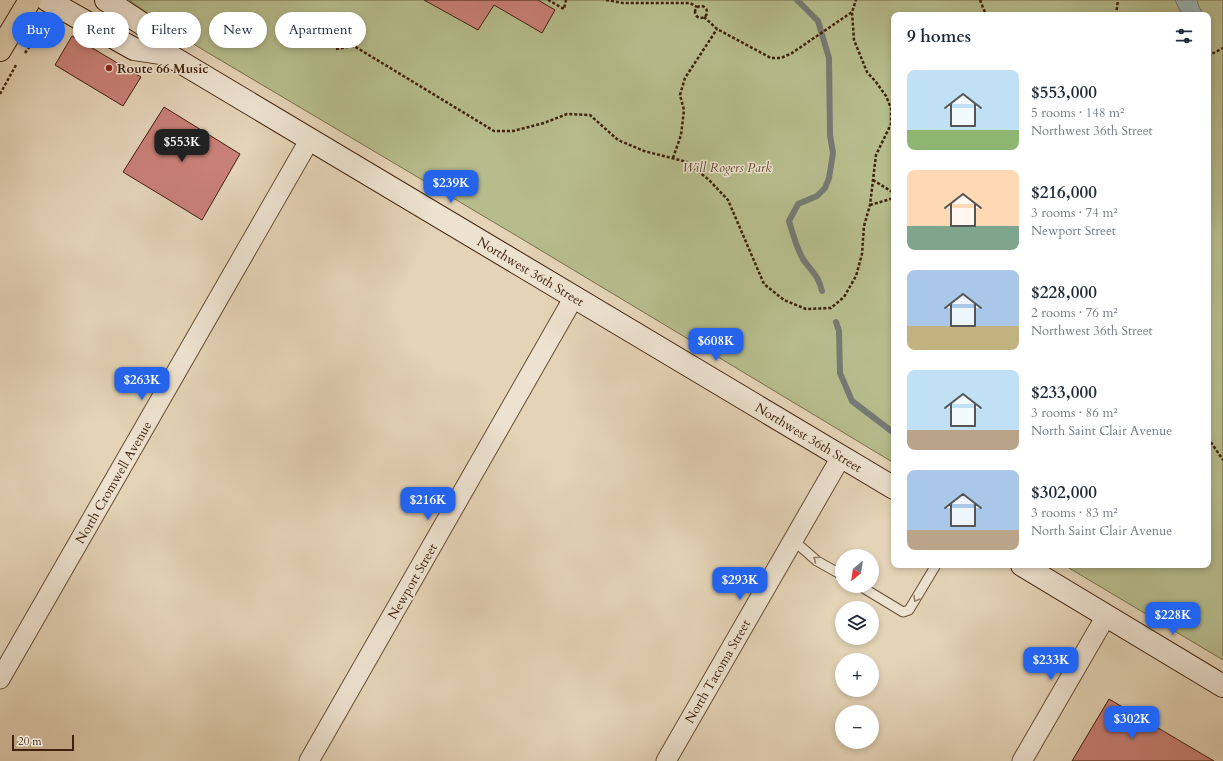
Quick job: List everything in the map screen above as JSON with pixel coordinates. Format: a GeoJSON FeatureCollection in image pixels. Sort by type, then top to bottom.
{"type":"FeatureCollection","features":[{"type":"Feature","properties":{"kind":"highway"},"geometry":{"type":"LineString","coordinates":[[0,50],[30,0]]}},
{"type":"Feature","properties":{"kind":"main road","name":"Northwest 36th Street"},"geometry":{"type":"LineString","coordinates":[[47,0],[134,49],[167,54],[891,486]]}},
{"type":"Feature","properties":{"kind":"main road","name":"Northwest 36th Street"},"geometry":{"type":"LineString","coordinates":[[106,0],[147,27],[167,54]]}},
{"type":"Feature","properties":{"kind":"main road"},"geometry":{"type":"LineString","coordinates":[[1027,568],[1223,686]]}},
{"type":"Feature","properties":{"kind":"street","name":"North Cromwell Avenue"},"geometry":{"type":"LineString","coordinates":[[0,679],[310,139]]}},
{"type":"Feature","properties":{"kind":"street","name":"Newport Street"},"geometry":{"type":"LineString","coordinates":[[309,761],[574,297]]}},
{"type":"Feature","properties":{"kind":"street","name":"North Tacoma Street"},"geometry":{"type":"LineString","coordinates":[[666,761],[841,457]]}},
{"type":"Feature","properties":{"kind":"street"},"geometry":{"type":"LineString","coordinates":[[1022,761],[1106,616]]}},
{"type":"Feature","properties":{"kind":"lane"},"geometry":{"type":"LineString","coordinates":[[793,540],[817,561],[835,571]]}},
{"type":"Feature","properties":{"kind":"lane"},"geometry":{"type":"LineString","coordinates":[[872,593],[903,612],[909,610],[934,568]]}},
{"type":"Feature","properties":{"kind":"path"},"geometry":{"type":"LineString","coordinates":[[548,0],[564,9],[566,0]]}},
{"type":"Feature","properties":{"kind":"path"},"geometry":{"type":"LineString","coordinates":[[606,0],[689,2],[697,8],[701,6],[706,9],[704,17]]}},
{"type":"Feature","properties":{"kind":"path"},"geometry":{"type":"LineString","coordinates":[[336,49],[354,46],[494,130],[513,131],[544,123],[567,114],[590,115],[618,140],[644,151],[687,162],[709,180],[728,200],[764,284],[784,300],[806,309],[831,308],[844,297],[856,276],[862,254],[864,226],[870,205],[876,155],[891,124],[890,108],[886,96],[867,72],[856,48],[852,12],[856,0]]}},
{"type":"Feature","properties":{"kind":"path"},"geometry":{"type":"LineString","coordinates":[[980,0],[985,12]]}},
{"type":"Feature","properties":{"kind":"path"},"geometry":{"type":"LineString","coordinates":[[1116,12],[1118,0]]}},
{"type":"Feature","properties":{"kind":"path"},"geometry":{"type":"LineString","coordinates":[[697,8],[695,11],[697,17],[704,17],[717,29],[771,58],[781,58],[792,53],[852,12]]}},
{"type":"Feature","properties":{"kind":"path"},"geometry":{"type":"LineString","coordinates":[[673,158],[681,135],[684,110],[680,95],[685,78],[717,29]]}},
{"type":"Feature","properties":{"kind":"path"},"geometry":{"type":"LineString","coordinates":[[1211,54],[1223,48]]}},
{"type":"Feature","properties":{"kind":"path"},"geometry":{"type":"LineString","coordinates":[[0,94],[12,72]]}},
{"type":"Feature","properties":{"kind":"path"},"geometry":{"type":"LineString","coordinates":[[873,180],[891,191]]}},
{"type":"Feature","properties":{"kind":"path"},"geometry":{"type":"LineString","coordinates":[[870,205],[891,199]]}},
{"type":"Feature","properties":{"kind":"path"},"geometry":{"type":"LineString","coordinates":[[1211,442],[1223,460]]}},
{"type":"Feature","properties":{"kind":"green space","name":"Will Rogers Park"},"geometry":{"type":"Polygon","coordinates":[[[129,0],[1223,0],[1223,660],[1069,568],[1211,568],[1211,12],[891,12],[891,461],[517,236],[200,48],[201,12],[146,12],[129,0]]]}},
{"type":"Feature","properties":{"kind":"water"},"geometry":{"type":"Polygon","coordinates":[[[1175,0],[1197,0],[1202,12],[1181,12],[1175,0]]]}},
{"type":"Feature","properties":{"kind":"building"},"geometry":{"type":"Polygon","coordinates":[[[424,0],[538,0],[555,10],[542,33],[494,5],[478,30],[424,0]]]}},
{"type":"Feature","properties":{"kind":"building"},"geometry":{"type":"Polygon","coordinates":[[[72,36],[73,48],[92,48],[141,77],[123,106],[55,65],[72,36]]]}},
{"type":"Feature","properties":{"kind":"building"},"geometry":{"type":"Polygon","coordinates":[[[164,107],[240,154],[202,220],[123,172],[164,107]]]}},
{"type":"Feature","properties":{"kind":"building"},"geometry":{"type":"Polygon","coordinates":[[[1109,699],[1214,761],[1072,761],[1109,699]]]}},
{"type":"Feature","properties":{"kind":"waterway"},"geometry":{"type":"LineString","coordinates":[[797,0],[818,21],[829,58],[830,135],[833,153],[829,178],[825,188],[817,196],[798,204],[789,221],[803,259],[817,277],[822,291]]}},
{"type":"Feature","properties":{"kind":"waterway"},"geometry":{"type":"LineString","coordinates":[[836,322],[839,331],[840,373],[852,401],[891,431]]}},
{"type":"Feature","properties":{"kind":"place","name":"Route 66 Music"},"geometry":{"type":"Point","coordinates":[109,68]}}]}
